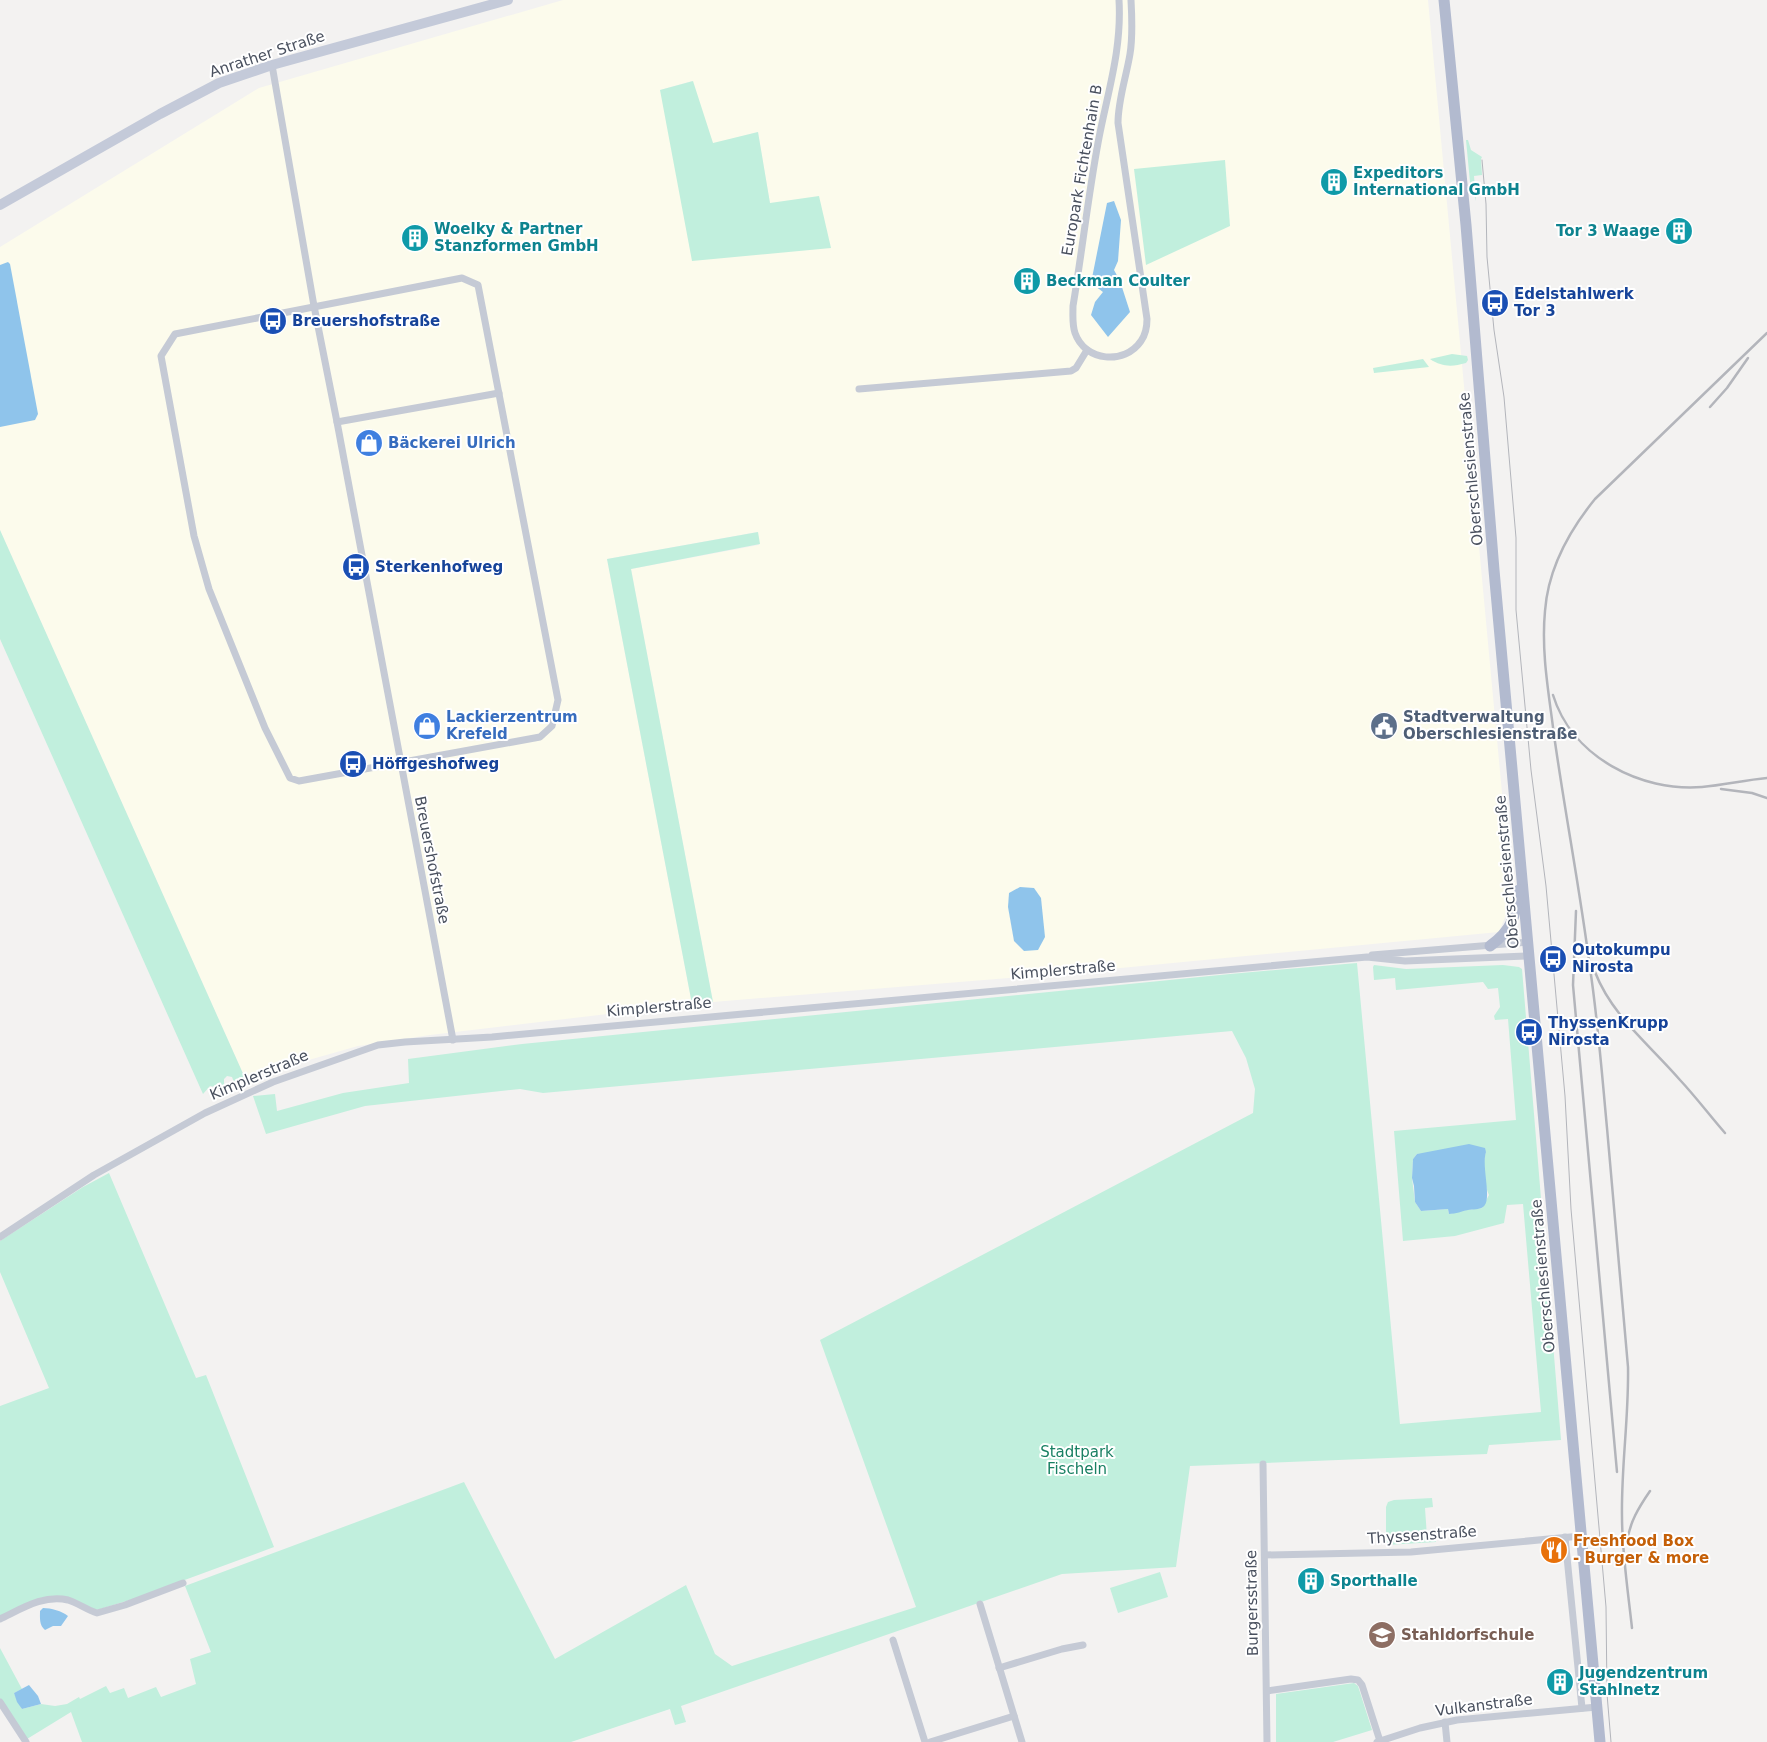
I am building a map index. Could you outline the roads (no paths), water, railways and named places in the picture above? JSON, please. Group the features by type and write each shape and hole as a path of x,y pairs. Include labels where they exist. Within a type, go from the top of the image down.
{"main road":[{"name":"Anrather Straße","path":"0,205 160,114 219,83 272,65 508,0"},
{"name":"Oberschlesienstraße","path":"1444,0 1466,225 1494,563 1600,1742"},
{"path":"1490,946 1504,934 1513,922 1522,874"}],"street":[{"name":"Europark Fichtenhain B","path":"1119,0 1118,52 1096,153 1073,323 1075,334 1080,343 1087,350 1099,356 1119,356 1135,348 1142,340 1148,318 1118,123 1120,98 1130,54 1131,0"},
{"path":"1120,20 1132,20"},
{"name":"Breuershofstraße","path":"272,65 314,306 453,1040"},
{"path":"462,278 478,285 499,393 558,700 552,726 540,737 299,781 290,778 265,728 209,589 194,536 161,356 175,334 462,278"},
{"path":"859,390 1071,371 1076,368 1087,350"},
{"path":"337,422 499,393"},
{"name":"Kimplerstraße","path":"1367,957 1376,954 1528,942"},
{"name":"Kimplerstraße","path":"0,1237 94,1175 205,1113 312,1066 378,1045 453,1040 1367,957 1405,961 1529,956"},
{"name":"Burgersstraße","path":"1264,1464 1267,1742"},
{"name":"Thyssenstraße","path":"1265,1555 1410,1552 1581,1536"},
{"path":"1565,1537 1582,1708"},
{"path":"0,1619 28,1605 59,1598 97,1613 125,1605 183,1583"},
{"path":"980,1604 1022,1742"},
{"path":"893,1640 925,1742"},
{"path":"999,1668 1062,1648 1083,1646"},
{"path":"1267,1691 1351,1679 1358,1680 1362,1685 1378,1742"},
{"path":"0,1702 26,1742"},
{"name":"Vulkanstraße","path":"1378,1742 1445,1722 1597,1707"},
{"path":"930,1742 1014,1716"},
{"path":"1445,1722 1448,1742"}],"water":[{"path":"1114,201 1121,220 1118,261 1114,270 1120,281 1130,312 1108,337 1091,315 1095,302 1103,292 1091,283 1107,203"},
{"path":"8,262 10,264 38,414 35,420 0,427 0,265"},
{"path":"1020,887 1034,888 1041,898 1045,937 1038,950 1024,951 1014,941 1008,907 1009,893"},
{"path":"1469,1144 1485,1148 1486,1203 1480,1209 1452,1214 1449,1214 1448,1209 1421,1211 1415,1202 1412,1178 1413,1159 1417,1154"},
{"path":"43,1608 56,1610 68,1616 61,1626 53,1626 45,1630 40,1619 40,1611"},
{"path":"29,1685 38,1696 41,1704 22,1709 14,1693"}],"tram line":[{"path":"1482,160 1486,204 1487,257 1494,330 1504,397 1516,538 1516,610 1531,770 1546,886 1565,1096 1571,1209 1606,1607 1607,1694 1611,1742"}],"railway":[{"path":"1632,1628 1622,1531 1628,1367 1598,1028 1548,689 1544,642 1545,611 1550,581 1561,552 1577,524 1595,499 1767,333"},
{"path":"1710,407 1727,388 1748,358"},
{"path":"1553,695 1562,717 1592,753 1612,766 1633,776 1679,787 1702,787 1767,778"},
{"path":"1721,789 1752,793 1767,798"},
{"path":"1576,911 1573,985 1617,1472"},
{"path":"1595,972 1602,988 1621,1016 1686,1086 1725,1133"},
{"path":"1627,1543 1632,1522 1650,1491"}],"place":[{"name":"Expeditors International GmbH","path":"1334,182"},
{"name":"Tor 3 Waage","path":"1679,231"},
{"name":"Woelky & Partner Stanzformen GmbH","path":"415,238"},
{"name":"Beckman Coulter","path":"1027,281"},
{"name":"Edelstahlwerk Tor 3","path":"1495,303"},
{"name":"Breuershofstraße","path":"273,321"},
{"name":"Bäckerei Ulrich","path":"369,443"},
{"name":"Sterkenhofweg","path":"356,567"},
{"name":"Lackierzentrum Krefeld","path":"427,726"},
{"name":"Stadtverwaltung Oberschlesienstraße","path":"1384,726"},
{"name":"Höffgeshofweg","path":"353,764"},
{"name":"Outokumpu Nirosta","path":"1553,959"},
{"name":"ThyssenKrupp Nirosta","path":"1529,1032"},
{"name":"Freshfood Box - Burger & more","path":"1554,1550"},
{"name":"Sporthalle","path":"1311,1581"},
{"name":"Stahldorfschule","path":"1382,1635"},
{"name":"Jugendzentrum Stahlnetz","path":"1560,1682"}],"park label":[{"name":"Stadtpark Fischeln","path":"1077,1460"}]}
